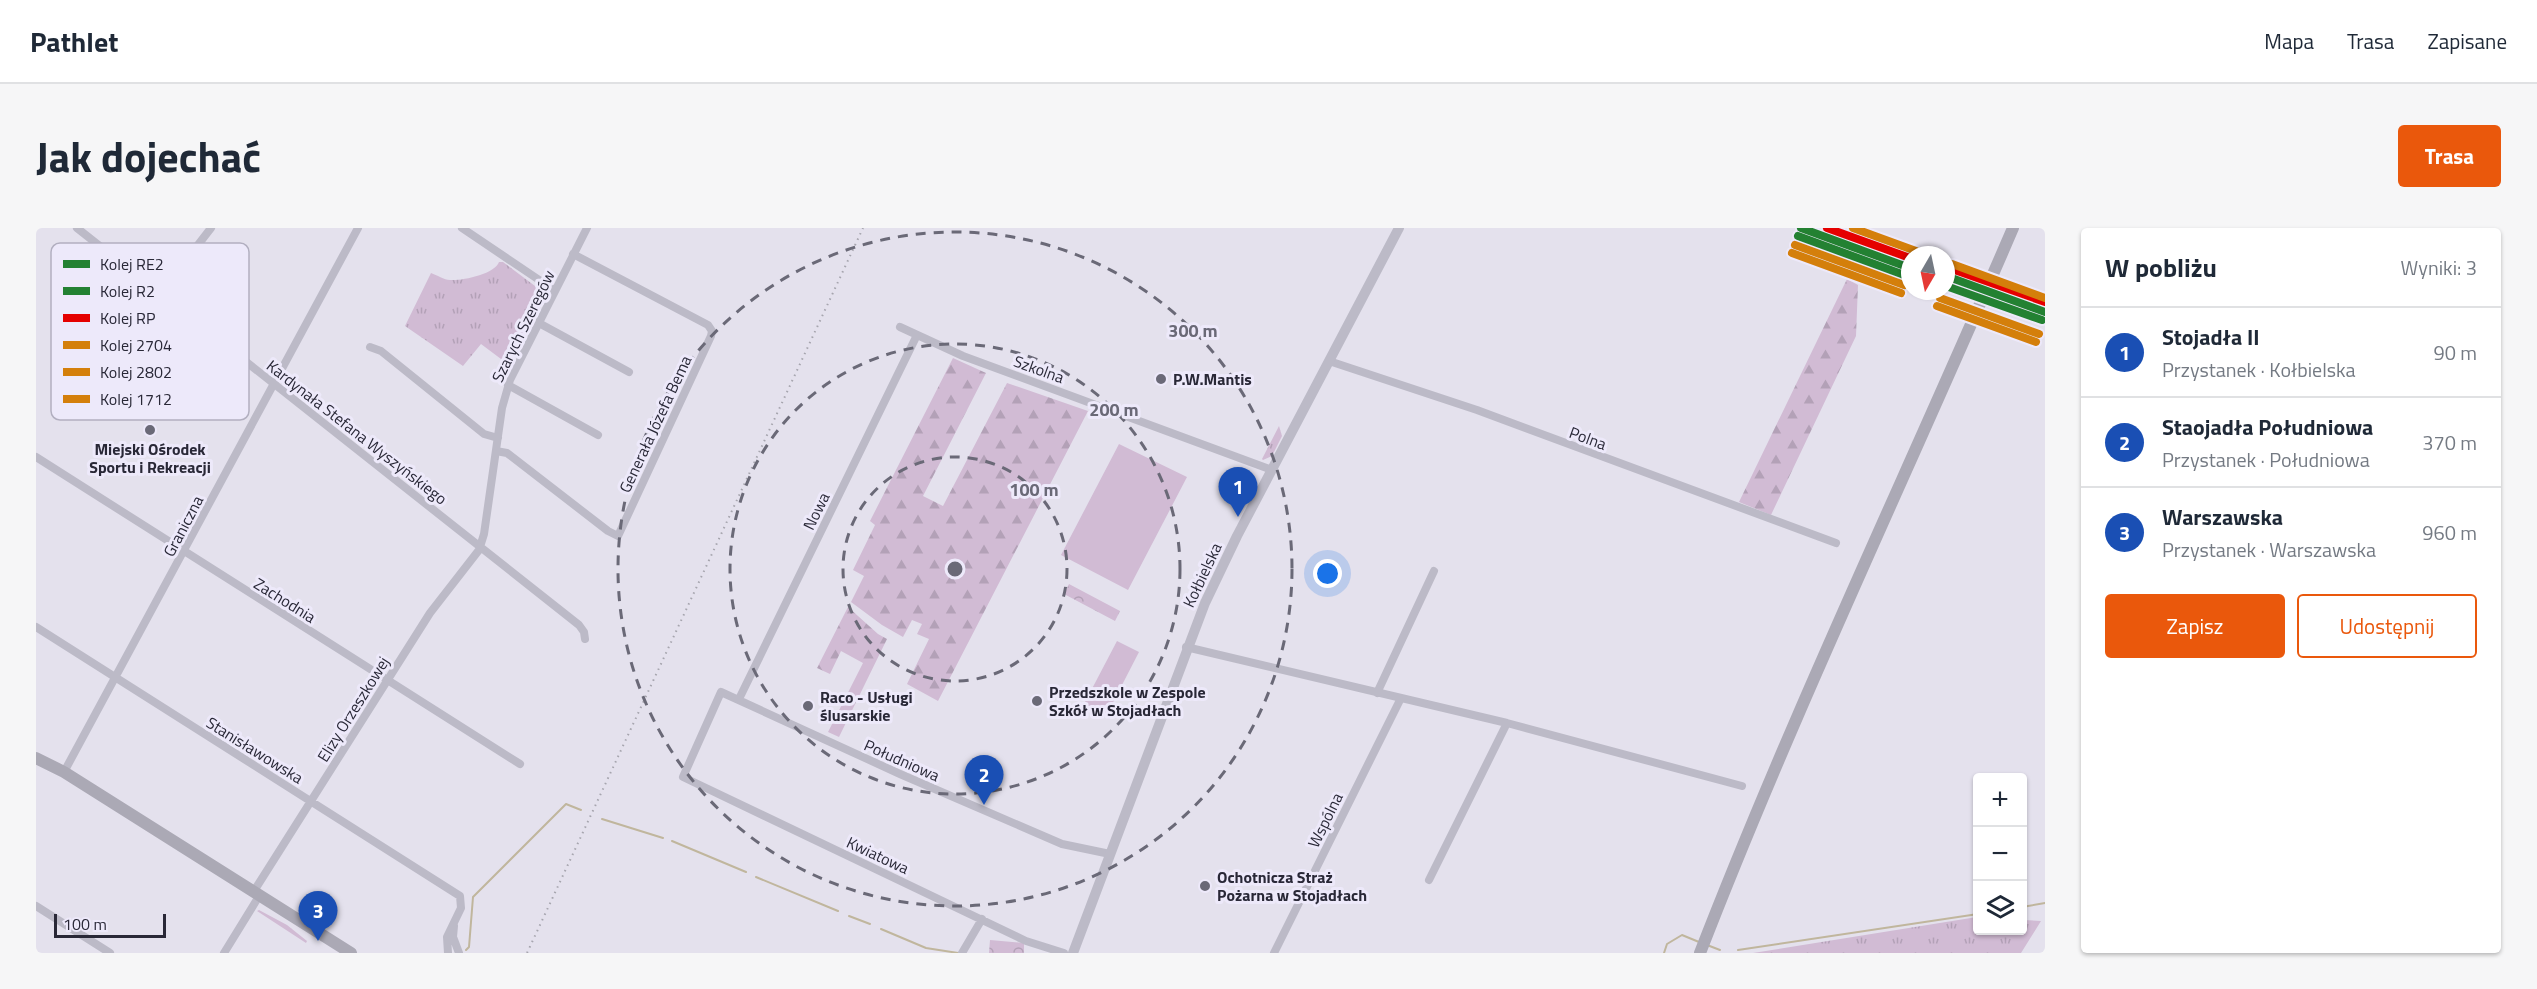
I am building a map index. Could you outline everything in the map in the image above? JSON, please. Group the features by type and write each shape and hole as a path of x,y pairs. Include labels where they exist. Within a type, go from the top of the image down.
{"main road":[{"path":"1700,953 1740,850 1794,723 2011,234"},
{"path":"37,758 64,772 338,953"},
{"path":"37,758 46,768 258,899 351,953"}],"street":[{"name":"Kardynała Stefana Wyszyńskiego","path":"77,228 96,243"},
{"path":"199,243 211,228"},
{"name":"Graniczna","path":"64,772 358,228"},
{"path":"462,228 554,290"},
{"name":"Kołbielska","path":"1073,953 1186,647 1224,560 1399,228"},
{"name":"Szarych Szeregów","path":"480,546 484,534 508,386 537,322 585,229"},
{"name":"Generała Józefa Bema","path":"496,451 507,453 608,531 618,536 711,336 712,332 708,325 573,254"},
{"path":"537,322 629,372"},
{"name":"Szkolna","path":"900,327 963,356 1272,470"},
{"name":"Nowa","path":"739,699 918,335"},
{"path":"370,346 381,351 484,434 498,438"},
{"name":"Polna","path":"1329,361 1477,410 1836,543"},
{"name":"Kardynała Stefana Wyszyńskiego","path":"249,364 579,625 584,632 585,639"},
{"path":"508,386 598,435"},
{"name":"Zachodnia","path":"36,457 520,765"},
{"name":"Elizy Orzeszkowej","path":"225,953 258,899 310,801 430,613 480,550 480,546"},
{"path":"1377,693 1434,571"},
{"name":"Stanisławowska","path":"36,627 460,896 462,903 454,923"},
{"path":"1186,647 1506,723 1742,786"},
{"name":"Południowa","path":"682,777 722,692 900,774 1062,844 1110,854"},
{"name":"Wspólna","path":"1274,953 1401,698"},
{"path":"1429,880 1506,723"},
{"name":"Kwiatowa","path":"682,777 1026,941 1064,953"},
{"path":"36,906 110,953"},
{"path":"963,952 982,919"},
{"path":"448,953 447,938 454,923"},
{"path":"454,923 453,938 459,953"}],"green space":[{"path":"499,262 503,262 537,289 531,300 538,304 509,365 481,344 463,366 405,326 431,273 448,280 462,279 485,273"},
{"path":"1847,279 1858,285 1856,336 1771,515 1739,502"},
{"path":"953,358 986,373 923,496 943,506 1007,383 1088,411 938,701 907,684 929,639 917,634 922,624 912,620 903,637 851,602 864,576 853,570 875,525 870,521"},
{"path":"1279,426 1282,436 1272,456 1263,460 1262,459"},
{"path":"1119,444 1187,477 1128,590 1061,555"},
{"path":"1069,584 1120,611 1115,621 1064,594"},
{"path":"848,607 878,634 887,639 839,737 828,732 863,663 841,651 830,674 817,668"},
{"path":"1117,641 1139,652 1106,716 1084,704"},
{"path":"257,911 287,925 307,941 306,943"},
{"path":"1973,918 1973,935 2027,935 2027,920 2041,921 2021,953 1753,953"},
{"path":"990,940 1024,943 1024,953 989,953"}],"waterway":[{"path":"466,950 469,947 473,897 566,804 581,810"},
{"path":"602,819 663,838"},
{"path":"672,841 746,872"},
{"path":"756,877 838,911"},
{"path":"2027,906 2045,903"},
{"path":"1738,950 1973,915"},
{"path":"849,916 870,924"},
{"path":"881,929 926,948 958,953"},
{"path":"1664,953 1667,944 1682,935 1699,942"},
{"path":"1707,945 1720,950"}],"railway":[{"path":"527,953 863,228"}],"rail line":[{"name":"RE2","path":"1801,228 1901,265"},
{"name":"RP","path":"1827,228 1901,255"},
{"name":"2802","path":"1853,228 1902,246"},
{"name":"R2","path":"1798,236 1901,274"},
{"name":"2704","path":"1795,245 1901,284"},
{"name":"1712","path":"1792,253 1901,293"},
{"name":"2802","path":"1955,265 2045,298"},
{"name":"RP","path":"1955,270 2045,302"},
{"name":"RE2","path":"1955,279 2045,312"},
{"name":"R2","path":"1955,289 2042,320"},
{"name":"2704","path":"1946,300 2039,334"},
{"name":"1712","path":"1937,306 2036,342"}],"place":[{"name":"P.W.Mantis","path":"1161,379"},
{"name":"Miejski Ośrodek Sportu i Rekreacji","path":"150,430"},
{"name":"Stojadła II","path":"1238,517"},
{"name":"Przedszkole w Zespole Szkół w Stojadłach","path":"1037,701"},
{"name":"Raco - Usługi ślusarskie","path":"808,706"},
{"name":"Staojadła Południowa","path":"984,805"},
{"name":"Ochotnicza Straż Pożarna w Stojadłach","path":"1205,886"},
{"name":"Warszawska","path":"318,941"}]}
